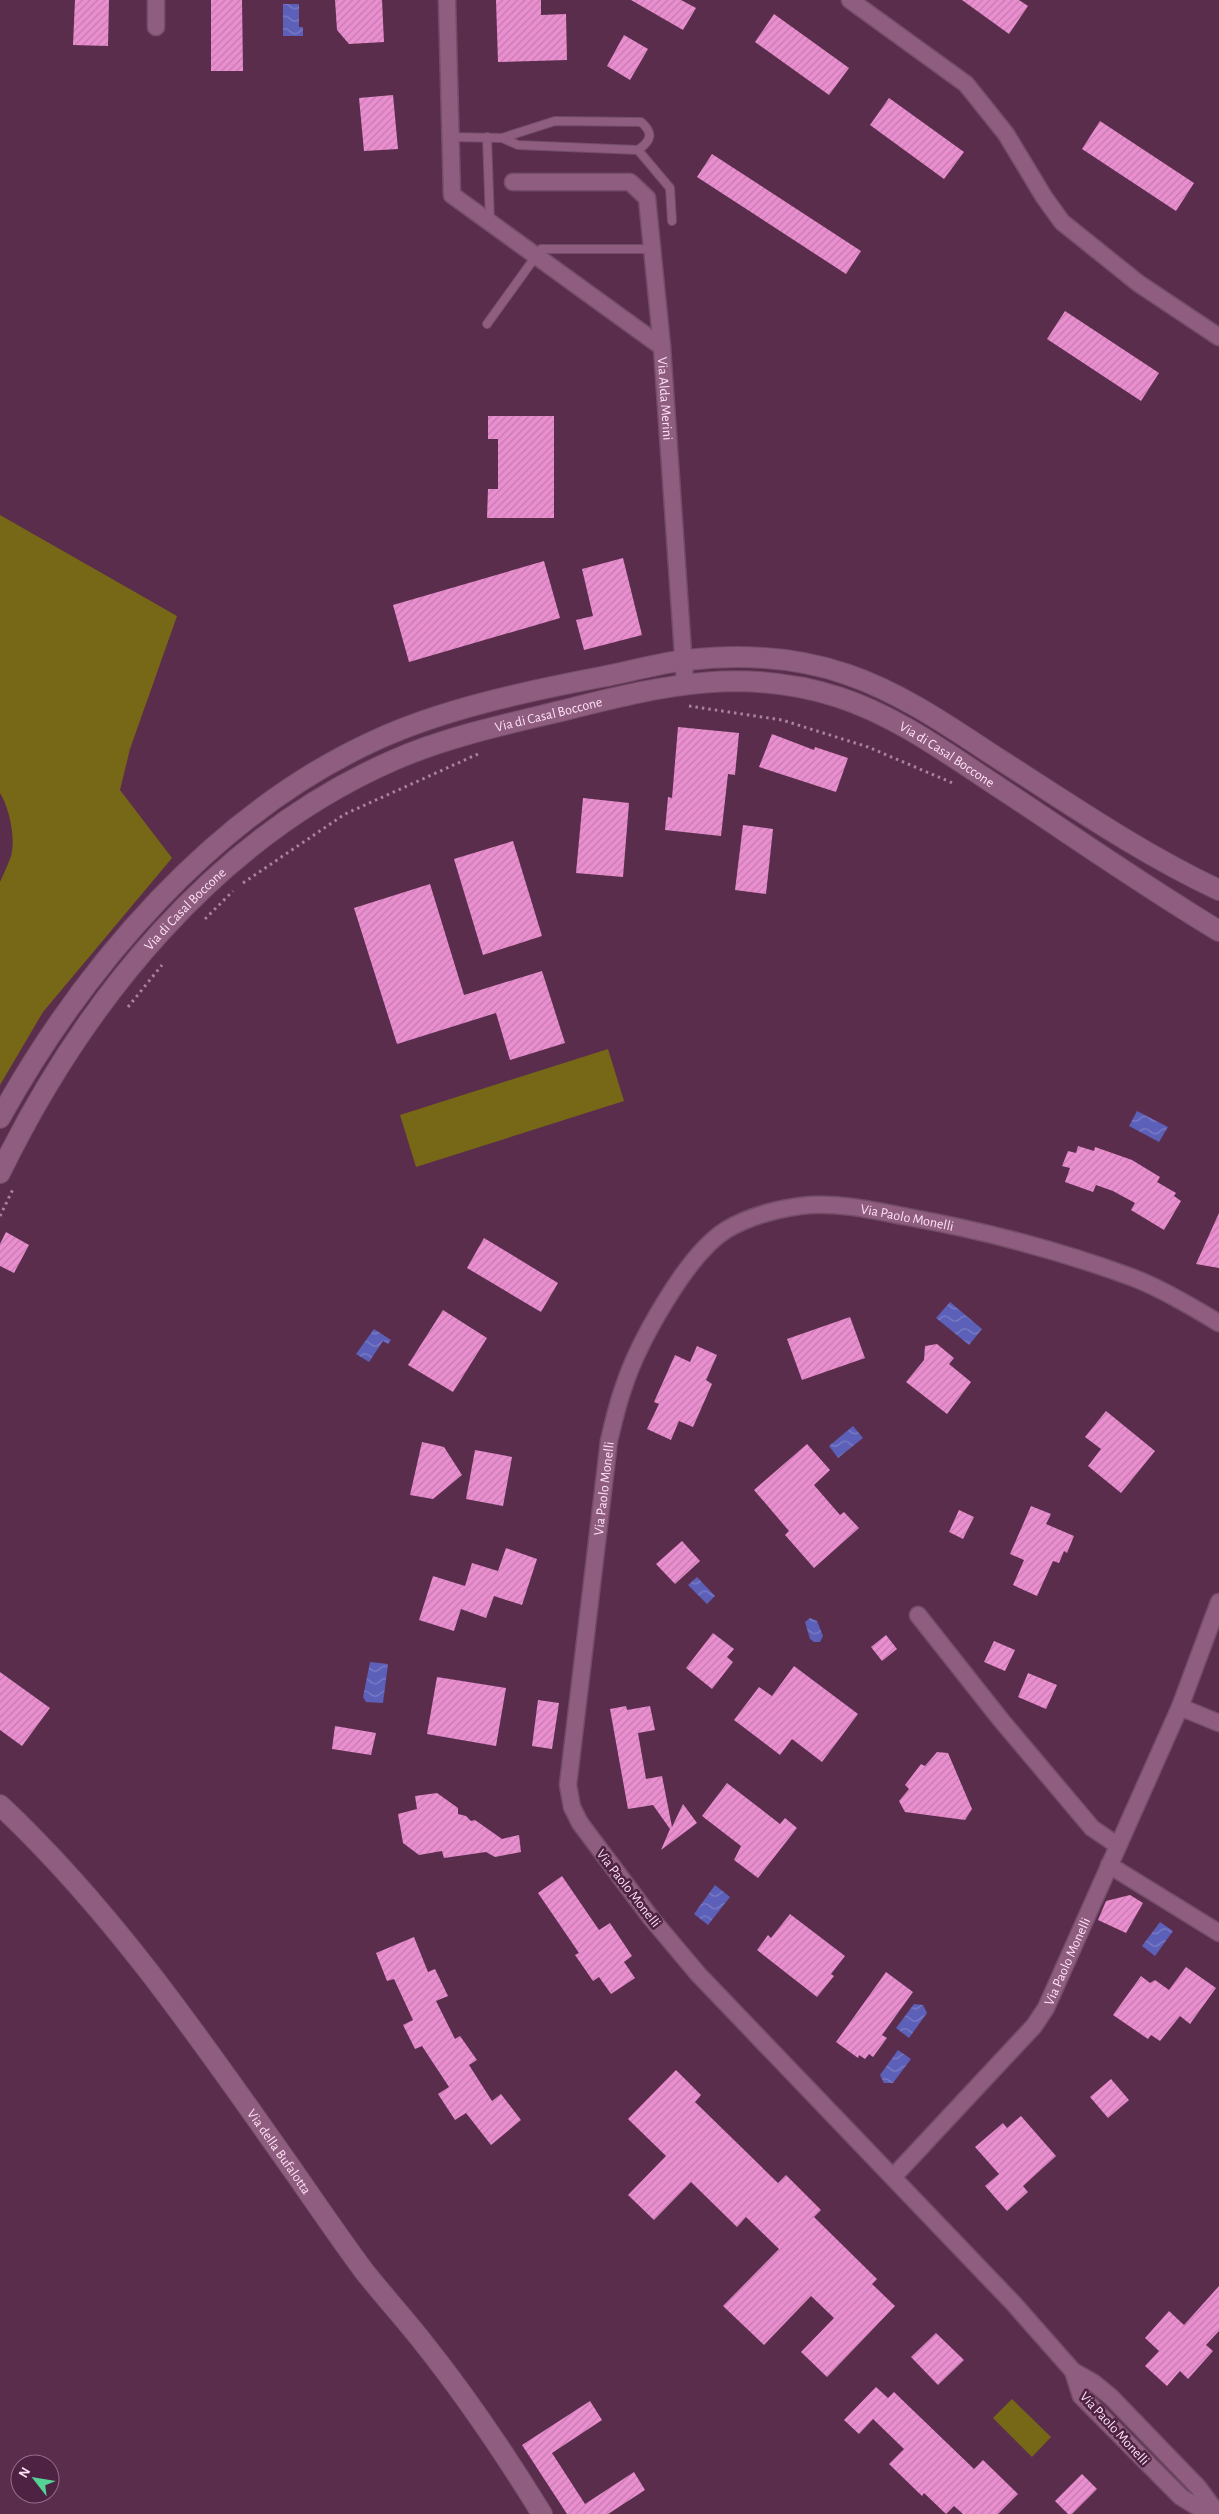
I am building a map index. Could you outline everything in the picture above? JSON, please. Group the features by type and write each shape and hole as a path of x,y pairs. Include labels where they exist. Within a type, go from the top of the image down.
{"street":[{"path":"156,0 156,27"},
{"path":"447,0 450,137"},
{"path":"850,0 966,84 1006,134 1044,197 1062,222 1138,283 1219,338"},
{"name":"Via Alda Merini","path":"450,137 452,195 535,257 662,347 685,683"},
{"path":"513,182 630,182 647,198 662,347"},
{"name":"Via di Casal Boccone","path":"0,1118 54,1030 128,935 196,864 278,796 358,749 433,718 581,681 683,660 732,657 778,660 828,669 879,687 925,710 1082,812 1194,878 1219,890"},
{"name":"Via di Casal Boccone","path":"8,1178 53,1074 76,1038 115,986 200,892 226,868 288,818 334,790 420,750 569,709 685,683 744,680 792,685 837,696 875,711 931,742 1158,895 1219,931"},
{"name":"Via Paolo Monelli","path":"1209,2514 1181,2497 1081,2396 1073,2371 988,2275 692,1968 580,1823 572,1807 568,1785 571,1740 609,1442 623,1389 632,1366 657,1318 701,1251 712,1240 738,1224 776,1212 809,1205 846,1206 988,1233 1134,1278 1219,1323"},
{"name":"Via Paolo Monelli","path":"894,2176 1034,2026 1046,2008 1117,1844 1180,1706 1219,1602"},
{"path":"918,1614 1001,1720 1092,1828 1117,1844"},
{"path":"1180,1706 1219,1723"},
{"name":"Via della Bufalotta","path":"0,1805 50,1853 80,1886 158,1984 364,2272 422,2340 477,2413 542,2514"},
{"path":"1109,1865 1219,1933"},
{"path":"1073,2371 1094,2383 1111,2397 1198,2487 1218,2514"}],"lane":[{"path":"450,137 502,138 518,145 638,150 648,143 651,136 649,129 641,122 555,121 502,138"},
{"path":"487,137 490,224"},
{"path":"638,150 670,188 672,221"},
{"path":"487,324 540,249 653,249"}],"path":[{"path":"687,706 782,720 868,747 962,787"},
{"path":"202,922 239,885 345,814 481,752"},
{"path":"122,1014 165,961"},
{"path":"0,1216 8,1178"}],"shaded area":[{"path":"0,515 177,616 130,749 120,790 172,858 43,1012 0,1085 0,882 11,856 13,841 9,814 0,793"},
{"path":"608,1049 624,1101 416,1167 400,1115"},
{"path":"1012,2399 1051,2437 1032,2457 993,2418"}],"water":[{"path":"283,4 299,4 299,27 303,27 303,36 283,36"},
{"path":"1137,1111 1168,1127 1159,1142 1129,1126"},
{"path":"950,1302 982,1329 969,1345 936,1318"},
{"path":"374,1329 391,1340 388,1344 383,1341 369,1362 356,1354"},
{"path":"853,1426 863,1438 838,1458 829,1446"},
{"path":"697,1577 715,1596 707,1604 688,1585"},
{"path":"810,1618 817,1621 823,1636 820,1642 814,1642 810,1639 805,1622"},
{"path":"370,1662 388,1664 383,1703 366,1702 363,1697"},
{"path":"715,1885 730,1897 708,1925 694,1914"},
{"path":"1160,1922 1173,1931 1155,1956 1142,1946"},
{"path":"914,2004 923,2005 927,2013 909,2038 896,2028"},
{"path":"898,2050 911,2059 893,2083 884,2083 880,2075"}],"building":[{"path":"75,0 109,0 108,46 73,45"},
{"path":"211,0 242,0 243,71 211,71"},
{"path":"335,0 382,0 384,42 349,44 337,30"},
{"path":"496,0 541,0 541,15 566,14 567,60 498,62"},
{"path":"631,0 681,0 696,8 683,30"},
{"path":"962,0 1019,0 1028,6 1009,34"},
{"path":"774,14 849,68 829,95 755,42"},
{"path":"624,35 648,49 630,80 607,66"},
{"path":"393,95 398,149 364,151 359,98"},
{"path":"889,98 964,152 944,179 870,125"},
{"path":"1100,121 1194,183 1176,211 1082,149"},
{"path":"712,154 861,251 846,274 697,177"},
{"path":"1065,311 1159,373 1141,401 1047,339"},
{"path":"488,416 554,416 554,518 487,518 488,489 498,489 498,439 488,439"},
{"path":"623,558 642,635 584,650 576,620 593,616 582,569"},
{"path":"544,561 560,618 409,662 393,605"},
{"path":"678,727 739,733 735,775 728,774 721,836 665,830 668,797 672,798"},
{"path":"772,734 814,750 815,747 848,758 836,792 759,767"},
{"path":"583,798 629,803 623,877 576,873"},
{"path":"743,825 773,829 766,894 735,890"},
{"path":"513,841 542,936 483,955 454,859"},
{"path":"430,884 464,995 542,971 565,1043 510,1060 496,1013 397,1044 354,908"},
{"path":"1078,1146 1094,1151 1095,1147 1132,1160 1160,1177 1157,1182 1176,1193 1174,1196 1181,1201 1164,1230 1131,1210 1135,1203 1113,1191 1096,1185 1093,1192 1065,1182 1070,1168 1062,1166 1068,1151 1076,1153"},
{"path":"1219,1213 1219,1268 1196,1264"},
{"path":"6,1232 29,1245 14,1273 0,1266 0,1244"},
{"path":"484,1238 558,1283 541,1312 467,1268"},
{"path":"443,1310 487,1338 453,1392 408,1365"},
{"path":"850,1317 865,1358 802,1380 787,1339"},
{"path":"937,1344 954,1358 949,1364 971,1382 947,1414 906,1382 924,1360 925,1346"},
{"path":"697,1346 717,1355 706,1380 712,1384 693,1427 679,1421 671,1440 647,1429 659,1404 654,1402 675,1355 690,1362"},
{"path":"1106,1411 1155,1451 1121,1493 1088,1466 1101,1449 1085,1437"},
{"path":"422,1442 444,1447 462,1475 433,1499 410,1495"},
{"path":"807,1444 830,1470 814,1485 840,1515 844,1512 859,1528 814,1568 785,1535 789,1531 754,1490"},
{"path":"475,1450 512,1457 503,1506 466,1499"},
{"path":"1031,1506 1051,1514 1046,1524 1074,1536 1067,1553 1064,1551 1059,1563 1053,1561 1037,1596 1013,1585 1024,1560 1010,1554"},
{"path":"959,1510 974,1517 963,1539 949,1532"},
{"path":"682,1541 700,1561 675,1584 656,1564"},
{"path":"506,1548 537,1559 522,1605 494,1596 486,1618 461,1609 454,1631 419,1620 433,1576 465,1586 472,1563 498,1571"},
{"path":"713,1633 734,1649 727,1657 733,1662 712,1689 686,1668"},
{"path":"886,1635 897,1649 882,1661 871,1647"},
{"path":"994,1641 1015,1650 1005,1671 984,1662"},
{"path":"794,1666 858,1714 822,1762 792,1739 780,1755 734,1720 759,1687 772,1696"},
{"path":"0,1672 50,1708 22,1746 0,1730"},
{"path":"1028,1673 1057,1685 1046,1709 1018,1697"},
{"path":"437,1677 506,1688 496,1746 427,1734"},
{"path":"538,1700 559,1703 552,1749 532,1746"},
{"path":"626,1706 627,1710 650,1706 655,1730 638,1733 646,1779 662,1776 672,1827 683,1804 697,1823 661,1850 670,1829 653,1805 628,1809 610,1709"},
{"path":"335,1726 376,1733 371,1755 332,1749"},
{"path":"937,1752 948,1753 972,1809 965,1820 905,1812 899,1801 909,1789 905,1785 921,1764 925,1766"},
{"path":"727,1783 780,1824 785,1818 797,1828 758,1878 734,1860 741,1846 702,1816"},
{"path":"437,1793 458,1808 458,1814 466,1816 471,1821 475,1820 502,1839 519,1835 521,1852 495,1857 486,1852 444,1858 442,1851 419,1855 403,1843 398,1814 417,1809 415,1796"},
{"path":"562,1876 599,1930 610,1923 632,1956 624,1962 635,1978 611,1994 599,1977 593,1981 575,1955 579,1953 538,1893"},
{"path":"1130,1895 1143,1903 1126,1933 1098,1920 1106,1901"},
{"path":"790,1914 845,1956 831,1974 834,1976 817,1997 757,1950 768,1935 771,1938"},
{"path":"414,1937 428,1972 435,1969 448,1996 436,2001 455,2039 460,2036 477,2060 469,2065 492,2101 501,2094 521,2120 491,2145 466,2113 455,2120 438,2094 449,2087 422,2046 415,2049 403,2025 413,2020 394,1979 387,1981 376,1953"},
{"path":"1186,1967 1216,1988 1190,2024 1180,2016 1160,2041 1151,2035 1148,2039 1113,2015 1141,1976 1150,1983 1155,1980 1169,1990"},
{"path":"886,1972 913,1992 882,2035 887,2038 873,2057 869,2054 865,2059 859,2055 858,2058 836,2042"},
{"path":"676,2070 701,2095 695,2102 778,2183 786,2175 821,2210 814,2217 877,2279 872,2284 895,2306 827,2377 801,2352 834,2318 811,2296 764,2345 723,2306 779,2249 746,2217 737,2227 691,2182 654,2220 628,2195 666,2156 628,2119"},
{"path":"1111,2079 1129,2100 1108,2118 1090,2097"},
{"path":"1021,2116 1056,2156 1023,2186 1028,2192 1007,2211 985,2186 999,2174 975,2147 1003,2123 1007,2128"},
{"path":"1219,2286 1219,2331 1206,2345 1213,2351 1188,2379 1180,2371 1167,2386 1145,2366 1159,2351 1145,2338 1169,2311 1184,2325"},
{"path":"936,2333 964,2360 938,2385 911,2357"},
{"path":"876,2387 888,2398 894,2392 974,2469 983,2460 1018,2494 998,2514 963,2514 954,2506 946,2514 924,2493 922,2496 889,2464 904,2449 873,2419 859,2434 844,2420"},
{"path":"590,2401 602,2420 552,2453 585,2504 634,2472 645,2490 608,2514 567,2514 522,2445"},
{"path":"1082,2474 1097,2489 1072,2514 1068,2514 1055,2501"}]}
